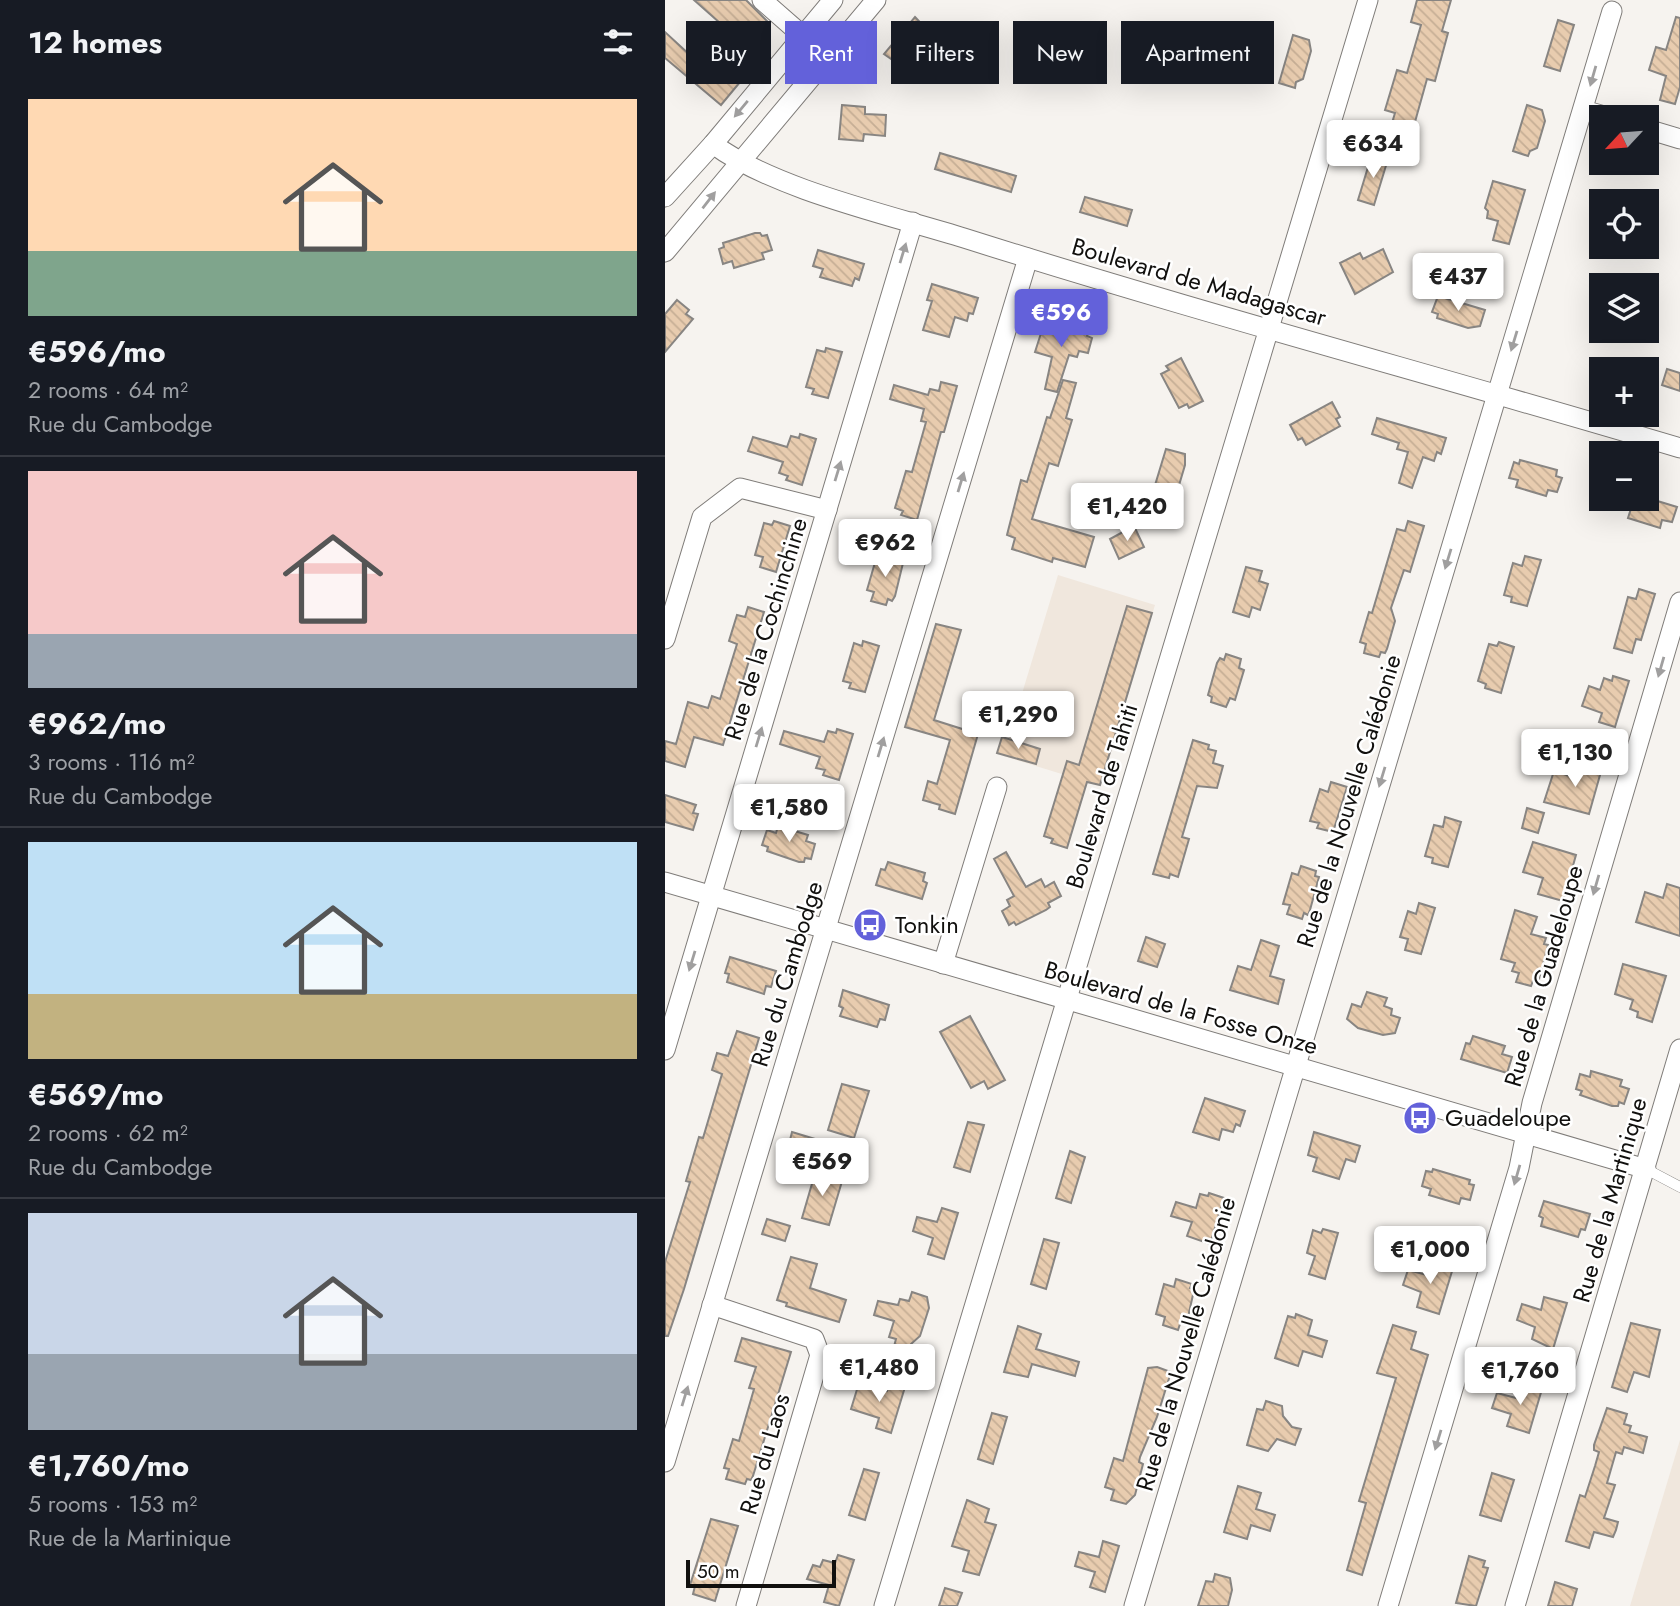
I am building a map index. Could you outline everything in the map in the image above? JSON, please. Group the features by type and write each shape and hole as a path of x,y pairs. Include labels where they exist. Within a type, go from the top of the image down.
{"street":[{"path":"762,0 786,21"},
{"path":"816,21 833,0"},
{"path":"669,240 876,0"},
{"name":"Boulevard de Tahiti","path":"884,1606 1368,0"},
{"name":"Rue de la Nouvelle Calédonie","path":"1134,1606 1612,11"},
{"path":"665,197 785,58"},
{"path":"1583,110 1589,112"},
{"path":"1659,133 1680,139"},
{"name":"Boulevard de Madagascar","path":"713,144 737,163 785,182 912,222 1680,448"},
{"name":"Rue de la Cochinchine","path":"665,1050 912,222"},
{"name":"Rue du Cambodge","path":"665,1462 1028,258"},
{"path":"665,639 702,517 740,488 827,510"},
{"name":"Rue de la Guadeloupe","path":"1388,1606 1527,1136 1532,1103 1680,602"},
{"path":"943,964 997,787"},
{"name":"Boulevard de la Fosse Onze","path":"665,882 1294,1065 1527,1136 1646,1168"},
{"name":"Rue de la Martinique","path":"1515,1606 1680,1049"},
{"name":"Rue du Laos","path":"712,1305 814,1339 820,1355 746,1606"}],"lane":[{"name":"Boulevard de la Fosse Onze","path":"1646,1168 1680,1188"}],"shaded area":[{"path":"1058,575 1155,605 1101,786 1003,756"},
{"path":"1680,1440 1680,1606 1630,1606"}],"building":[{"path":"694,0 746,0 767,21 718,21"},
{"path":"1417,0 1451,0 1442,31 1448,33 1435,81 1427,79 1413,129 1392,123 1395,113 1385,110 1397,70 1407,73 1421,25 1411,22"},
{"path":"1676,17 1680,18 1680,87 1675,104 1660,100 1666,76 1649,70 1656,47 1666,50"},
{"path":"1558,20 1574,25 1560,71 1544,66"},
{"path":"665,32 686,51 686,76 665,58"},
{"path":"1293,35 1309,40 1311,51 1303,79 1296,82 1295,88 1279,83"},
{"path":"891,46 891,59 884,54"},
{"path":"696,84 738,84 721,105"},
{"path":"842,105 865,107 865,114 886,115 885,136 864,134 863,141 839,139"},
{"path":"1527,105 1542,110 1545,121 1537,148 1530,151 1528,156 1513,151"},
{"path":"940,153 1016,176 1011,192 935,169"},
{"path":"1372,154 1388,159 1374,205 1358,200"},
{"path":"1493,181 1525,190 1509,244 1493,240 1498,221 1487,218 1488,211 1485,208"},
{"path":"1085,197 1132,210 1127,226 1080,212"},
{"path":"755,233 767,235 772,250 762,253 764,259 734,268 732,261 723,264 719,249 724,247 723,243"},
{"path":"1383,249 1393,272 1355,294 1340,263 1360,253 1363,259"},
{"path":"818,250 864,264 859,280 855,278 852,286 820,277 823,269 813,266"},
{"path":"932,284 978,298 973,314 969,313 967,321 955,317 949,337 923,330 932,301 927,300"},
{"path":"1438,296 1485,310 1480,326 1468,328 1437,318 1438,314 1432,312"},
{"path":"677,300 689,310 686,314 693,319 665,352 665,314"},
{"path":"1051,321 1088,332 1087,336 1092,338 1088,353 1079,351 1077,357 1069,355 1057,392 1045,389 1052,357 1035,352 1044,324 1049,325"},
{"path":"826,348 842,352 828,398 812,394 814,389 806,387 817,350 825,352"},
{"path":"1181,358 1203,401 1189,408 1187,404 1179,408 1161,374 1169,370 1166,366"},
{"path":"1667,369 1680,373 1680,391 1662,385"},
{"path":"1063,380 1076,383 1066,418 1072,420 1058,466 1049,463 1032,519 1094,537 1085,567 1053,558 1052,562 1012,549 1015,538 1007,535 1021,480 1027,482 1047,417 1050,418"},
{"path":"941,382 957,386 944,432 941,432 917,520 901,515 903,511 895,508 906,471 912,472 926,422 921,421 924,409 890,399 894,385 928,395 930,389 939,391"},
{"path":"1332,402 1340,417 1336,419 1340,426 1306,445 1302,438 1298,440 1290,425"},
{"path":"1377,418 1446,438 1441,454 1437,452 1434,461 1423,457 1412,488 1399,483 1408,452 1397,449 1399,443 1372,434"},
{"path":"800,434 816,439 802,485 786,480 788,476 779,473 783,462 748,451 753,437 787,447 791,436 799,438"},
{"path":"1166,449 1185,454 1185,465 1177,492 1169,498 1162,498 1152,495"},
{"path":"1520,460 1557,470 1556,476 1562,478 1557,492 1548,490 1546,496 1516,487 1518,480 1509,478 1514,462 1519,464"},
{"path":"1659,501 1677,507 1672,522 1662,520 1660,528 1628,518 1630,511 1659,511"},
{"path":"774,521 790,526 776,572 760,567 763,557 755,555 764,523 772,525"},
{"path":"1408,521 1424,526 1410,572 1404,570 1391,608 1395,621 1387,649 1385,653 1381,652 1379,657 1364,653 1366,644 1360,642 1369,612 1372,613 1397,529 1405,531"},
{"path":"1134,526 1144,547 1119,559 1110,539"},
{"path":"885,552 900,557 899,562 903,563 895,596 892,601 888,599 886,605 871,601 874,592 867,590 876,559 882,561"},
{"path":"1525,556 1541,560 1527,606 1511,602 1512,597 1504,595 1513,563 1522,566"},
{"path":"1246,567 1262,571 1259,581 1268,584 1260,610 1252,607 1249,617 1233,612"},
{"path":"1639,589 1655,594 1641,640 1636,639 1632,653 1614,648 1628,597 1636,599"},
{"path":"1127,606 1152,613 1100,785 1087,782 1067,848 1051,843 1053,839 1044,836 1067,761 1079,765"},
{"path":"748,607 764,612 723,745 694,737 685,767 665,761 665,741 676,744 688,702 708,708 712,696 720,699 737,644 729,641 737,615 745,617"},
{"path":"936,624 961,630 934,720 978,734 955,814 939,809 940,805 923,800 928,781 937,784 950,740 905,727"},
{"path":"863,641 879,646 865,692 849,688 851,683 843,681 854,643 862,646"},
{"path":"1499,642 1514,647 1501,693 1485,688 1486,684 1478,681 1489,644 1497,646"},
{"path":"1226,654 1241,659 1239,668 1244,670 1235,700 1230,698 1226,707 1211,702 1212,697 1208,695 1217,663 1220,658 1224,660"},
{"path":"1613,676 1629,681 1615,727 1599,722 1602,713 1582,706 1589,686 1600,690 1604,678 1612,681"},
{"path":"837,729 853,734 839,780 823,775 825,770 816,768 820,757 780,744 784,731 824,742 828,731 836,733"},
{"path":"1002,737 1040,749 1036,764 997,753"},
{"path":"1193,740 1209,745 1208,749 1216,751 1213,763 1223,766 1217,788 1197,786 1182,837 1189,839 1178,877 1170,874 1169,878 1153,874"},
{"path":"1586,763 1602,768 1589,814 1544,802 1554,771 1573,777 1577,765 1585,768"},
{"path":"1331,782 1347,787 1333,832 1317,828 1319,823 1310,821 1320,789 1328,792"},
{"path":"665,795 696,805 693,813 698,814 693,830 665,822"},
{"path":"1527,808 1544,813 1538,833 1522,828"},
{"path":"1445,817 1461,822 1448,867 1432,863 1433,858 1425,856 1434,825 1443,827"},
{"path":"778,826 808,835 806,841 815,844 811,859 805,858 804,862 799,862 767,851 768,847 762,845 767,830 776,833"},
{"path":"1533,842 1576,855 1563,901 1538,894 1543,878 1523,872"},
{"path":"1006,852 1026,887 1041,879 1045,887 1054,882 1061,896 1048,903 1050,907 1046,910 1016,925 1014,922 1009,925 1002,911 1010,906 1007,900 1014,896 994,859"},
{"path":"888,862 925,873 923,881 927,883 922,899 876,885 881,869 885,870"},
{"path":"1301,866 1316,871 1315,876 1319,877 1308,915 1304,913 1302,919 1287,914 1290,905 1283,904 1292,873 1298,875"},
{"path":"1667,884 1680,888 1680,936 1636,922 1645,892 1663,898"},
{"path":"1419,903 1435,908 1421,954 1405,950 1408,939 1400,937 1408,911 1416,914"},
{"path":"1515,910 1537,917 1531,934 1546,938 1544,944 1548,945 1540,977 1537,982 1533,981 1531,986 1516,982 1519,973 1512,971 1515,963 1501,959"},
{"path":"1146,937 1165,944 1157,967 1138,961"},
{"path":"1261,940 1279,946 1270,976 1284,980 1278,1004 1230,990 1238,966 1251,970"},
{"path":"730,957 776,971 771,987 766,986 764,994 727,982 729,974 725,973"},
{"path":"1623,964 1666,976 1652,1022 1637,1017 1638,1012 1630,1009 1633,1000 1615,994"},
{"path":"843,990 889,1005 885,1020 880,1019 877,1027 840,1016 843,1008 839,1006"},
{"path":"1367,992 1387,998 1384,1006 1392,1009 1391,1015 1400,1018 1395,1033 1383,1035 1358,1028 1347,1019 1352,1004 1361,1007"},
{"path":"970,1016 1005,1080 988,1089 984,1081 971,1088 940,1032"},
{"path":"737,1031 759,1038 684,1289 668,1336 665,1336 665,1262 690,1182 686,1181 699,1137 703,1138 722,1074 712,1070 717,1053 728,1056"},
{"path":"1473,1036 1505,1046 1502,1054 1512,1057 1507,1073 1461,1059 1466,1043 1470,1044"},
{"path":"1591,1071 1622,1080 1620,1086 1629,1089 1624,1104 1619,1102 1618,1106 1612,1106 1580,1095 1582,1091 1576,1089 1580,1074 1590,1077"},
{"path":"842,1084 869,1091 854,1138 828,1130"},
{"path":"1205,1098 1245,1111 1240,1126 1236,1124 1233,1132 1222,1129 1219,1140 1193,1132"},
{"path":"968,1122 984,1125 970,1172 954,1167"},
{"path":"792,1132 815,1139 811,1155 788,1148"},
{"path":"1314,1132 1360,1146 1355,1162 1346,1159 1339,1179 1313,1171 1317,1158 1308,1155"},
{"path":"1070,1151 1085,1157 1071,1203 1056,1198"},
{"path":"1433,1169 1470,1180 1469,1184 1474,1185 1470,1200 1461,1198 1459,1204 1429,1195 1431,1189 1422,1186 1426,1171 1432,1172"},
{"path":"816,1170 843,1178 829,1225 802,1218"},
{"path":"1209,1193 1224,1198 1210,1244 1187,1236 1192,1222 1171,1216 1176,1202 1196,1208 1200,1194 1208,1196"},
{"path":"1544,1201 1590,1214 1585,1230 1581,1229 1578,1237 1541,1226 1543,1218 1539,1216"},
{"path":"942,1208 958,1213 944,1259 928,1254 933,1238 913,1231 917,1217 937,1222"},
{"path":"767,1219 790,1226 785,1241 762,1234"},
{"path":"1323,1229 1338,1233 1325,1279 1309,1274 1315,1256 1307,1253 1313,1230 1321,1233"},
{"path":"1044,1239 1059,1243 1046,1289 1031,1284"},
{"path":"791,1257 817,1264 810,1288 846,1300 839,1322 786,1306 787,1303 777,1300"},
{"path":"1430,1263 1453,1268 1439,1314 1417,1307 1421,1292 1403,1285 1408,1270 1427,1275"},
{"path":"1176,1279 1192,1284 1190,1288 1194,1290 1187,1322 1180,1324 1178,1330 1163,1325 1165,1317 1156,1314 1164,1284 1174,1287"},
{"path":"912,1292 927,1297 929,1308 920,1336 911,1344 907,1359 892,1354 896,1339 889,1337 894,1321 874,1315 878,1301 898,1305 900,1299 909,1301"},
{"path":"1544,1297 1567,1303 1553,1349 1532,1339 1535,1327 1517,1320 1522,1304 1541,1310"},
{"path":"1296,1314 1312,1320 1308,1335 1327,1341 1322,1357 1303,1351 1298,1366 1275,1358 1288,1316 1295,1318"},
{"path":"1631,1323 1660,1330 1649,1377 1634,1372 1627,1392 1612,1387"},
{"path":"1393,1325 1416,1332 1411,1349 1428,1355 1362,1575 1347,1570 1366,1503 1359,1501 1396,1378 1377,1373"},
{"path":"1018,1326 1041,1334 1036,1349 1079,1362 1075,1376 1032,1364 1028,1377 1004,1372"},
{"path":"742,1338 791,1352 753,1476 751,1480 747,1479 745,1484 726,1479 729,1469 724,1468 733,1439 739,1441 754,1389 749,1388 756,1367 735,1361"},
{"path":"1157,1367 1171,1372 1157,1417 1140,1457 1139,1462 1143,1464 1135,1495 1126,1504 1111,1500 1114,1490 1105,1487 1114,1458 1123,1461 1148,1368"},
{"path":"890,1382 905,1387 891,1433 876,1428 879,1418 851,1409 859,1383 887,1391"},
{"path":"1520,1385 1542,1389 1529,1433 1507,1426 1511,1414 1492,1408 1497,1393 1516,1398"},
{"path":"1266,1401 1282,1406 1283,1416 1292,1427 1301,1429 1295,1445 1277,1439 1268,1451 1247,1445 1257,1409 1263,1410"},
{"path":"1607,1408 1627,1414 1624,1424 1631,1426 1629,1432 1647,1437 1643,1453 1624,1447 1622,1454 1616,1452 1607,1483 1615,1485 1604,1518 1618,1522 1616,1530 1613,1537 1594,1532 1589,1548 1566,1541 1580,1495 1585,1497 1595,1466 1599,1452 1594,1450 1594,1445"},
{"path":"992,1413 1007,1417 993,1464 978,1459"},
{"path":"864,1469 879,1473 865,1520 849,1515"},
{"path":"1492,1473 1514,1480 1501,1521 1480,1515"},
{"path":"1238,1486 1261,1493 1256,1509 1275,1515 1270,1531 1251,1525 1247,1539 1224,1532"},
{"path":"967,1500 989,1509 985,1522 996,1525 979,1575 963,1571 969,1551 952,1546"},
{"path":"711,1519 738,1526 715,1601 693,1594 695,1586 690,1585"},
{"path":"1103,1541 1119,1546 1105,1592 1090,1587 1095,1572 1075,1566 1079,1552 1099,1557"},
{"path":"838,1555 854,1560 839,1606 824,1602 829,1585 807,1579 813,1565 820,1567 823,1560 835,1563"},
{"path":"1469,1556 1485,1561 1483,1567 1488,1568 1476,1606 1456,1603"},
{"path":"1215,1574 1230,1578 1232,1590 1228,1606 1198,1606 1206,1581 1213,1582"},
{"path":"1555,1582 1577,1589 1572,1606 1548,1606"},
{"path":"945,1588 962,1593 957,1606 939,1606"}],"place":[{"name":"Tonkin","path":"870,925"},
{"name":"Guadeloupe","path":"1420,1118"}]}
